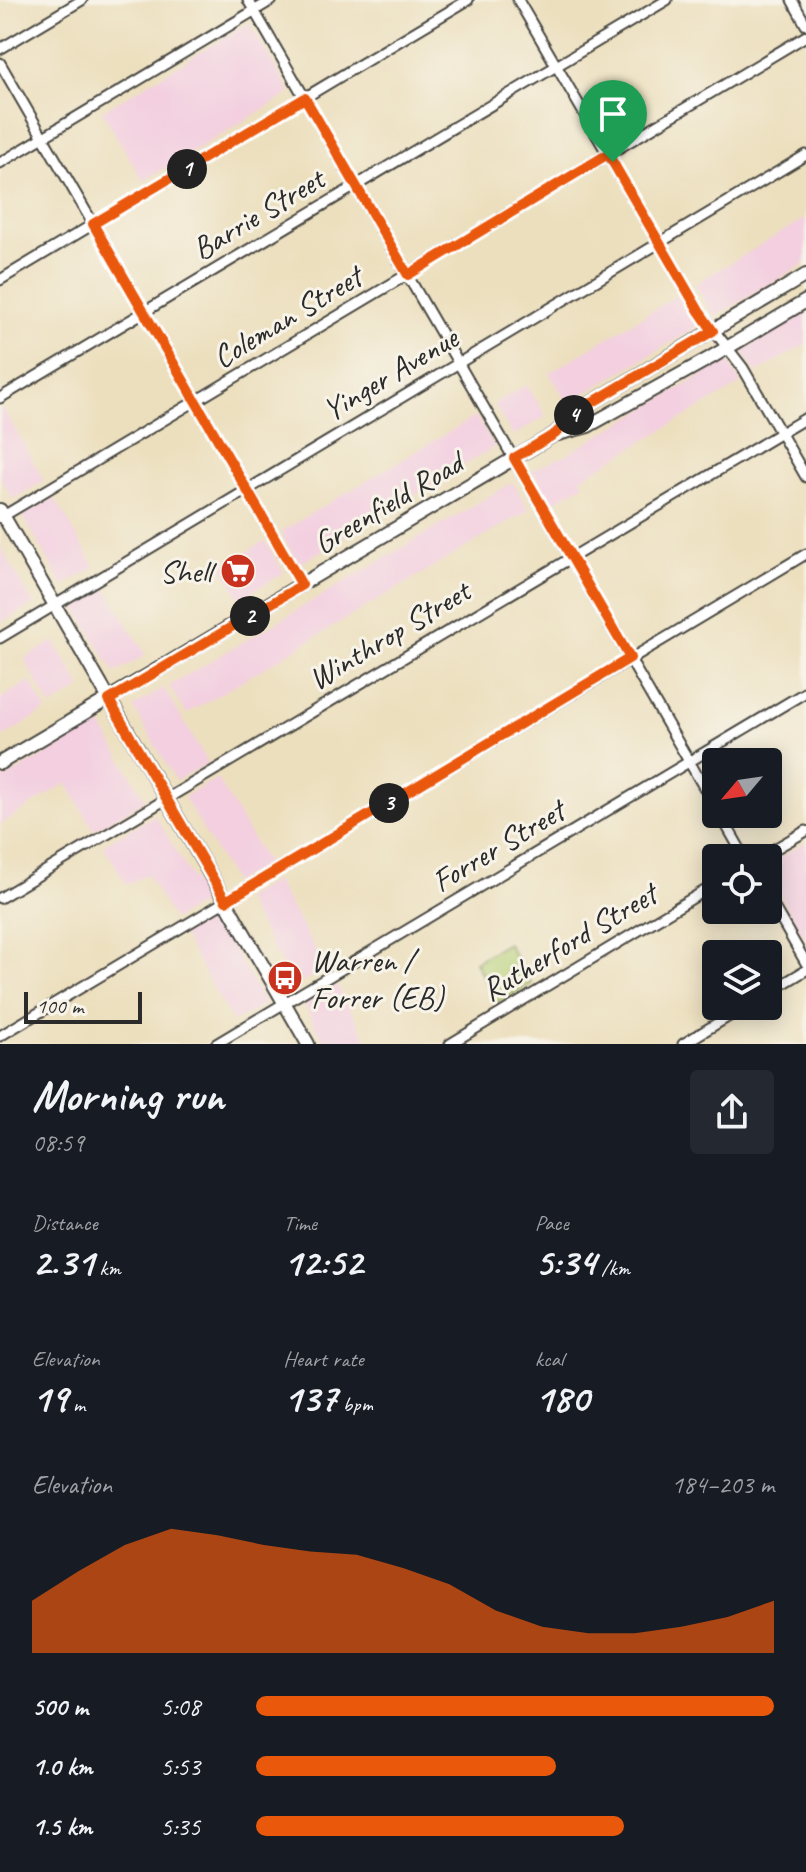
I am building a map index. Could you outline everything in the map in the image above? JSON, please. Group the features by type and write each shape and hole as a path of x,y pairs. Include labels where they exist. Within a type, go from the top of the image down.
{"main road":[{"name":"Greenfield Road","path":"0,763 555,434 578,411 800,278"},
{"path":"800,278 806,301"},
{"name":"Greenfield Road","path":"555,434 588,426 806,301"},
{"path":"1,514 308,1044"}],"street":[{"path":"0,49 82,0"},
{"path":"248,0 702,783"},
{"path":"0,163 272,0"},
{"path":"0,280 468,0"},
{"path":"518,0 699,311 743,368 806,477"},
{"name":"Barrie Street","path":"0,398 667,0"},
{"path":"792,0 806,25"},
{"name":"Coleman Street","path":"1,514 195,402 806,36"},
{"path":"0,63 302,585"},
{"name":"Yinger Avenue","path":"0,638 806,155"},
{"name":"Winthrop Street","path":"0,898 806,418"},
{"path":"0,1036 806,554"},
{"name":"Forrer Street","path":"216,1044 806,692"},
{"path":"782,845 806,831"},
{"name":"Rutherford Street","path":"450,1044 702,892"},
{"path":"782,921 806,963"},
{"path":"782,985 806,970"},
{"path":"683,1044 723,1020"}],"shaded area":[{"path":"249,23 291,93 143,181 102,111"},
{"path":"806,218 806,263 714,317 695,284"},
{"path":"678,295 697,327 568,403 549,373"},
{"path":"806,313 806,344 756,373 742,350"},
{"path":"728,360 741,384 581,478 584,484 552,503 532,470 566,455"},
{"path":"527,385 546,416 513,436 494,404"},
{"path":"3,408 44,481 13,499 0,477 0,410"},
{"path":"476,416 495,447 299,564 280,532"},
{"path":"513,482 529,510 186,714 169,686"},
{"path":"54,497 95,567 63,586 22,515"},
{"path":"265,541 284,573 240,598 222,567"},
{"path":"0,546 34,604 2,622 0,619"},
{"path":"105,586 146,655 115,673 74,604"},
{"path":"54,641 82,688 51,707 24,659"},
{"path":"30,681 47,710 0,739 0,699"},
{"path":"164,688 208,763 176,781 133,707"},
{"path":"100,723 146,800 94,830 67,783 0,825 0,781"},
{"path":"217,778 267,864 234,883 184,797"},
{"path":"155,815 205,901 173,920 147,874 127,885 103,845"},
{"path":"806,842 806,940 782,899 782,856"},
{"path":"275,881 326,968 295,987 244,899"},
{"path":"214,916 265,1004 233,1022 182,935"},
{"path":"335,983 370,1044 326,1044 302,1002"}],"green space":[{"path":"507,943 531,984 498,1003 475,962"}],"place":[{"name":"Shell","path":"238,571"},
{"name":"Warren / Forrer (EB)","path":"285,978"}],"route":[{"path":"305,98 408,275 608,154 613,162 713,331 578,411 555,434 514,458 630,658 226,901 109,700 302,585 93,224 305,98"}]}
